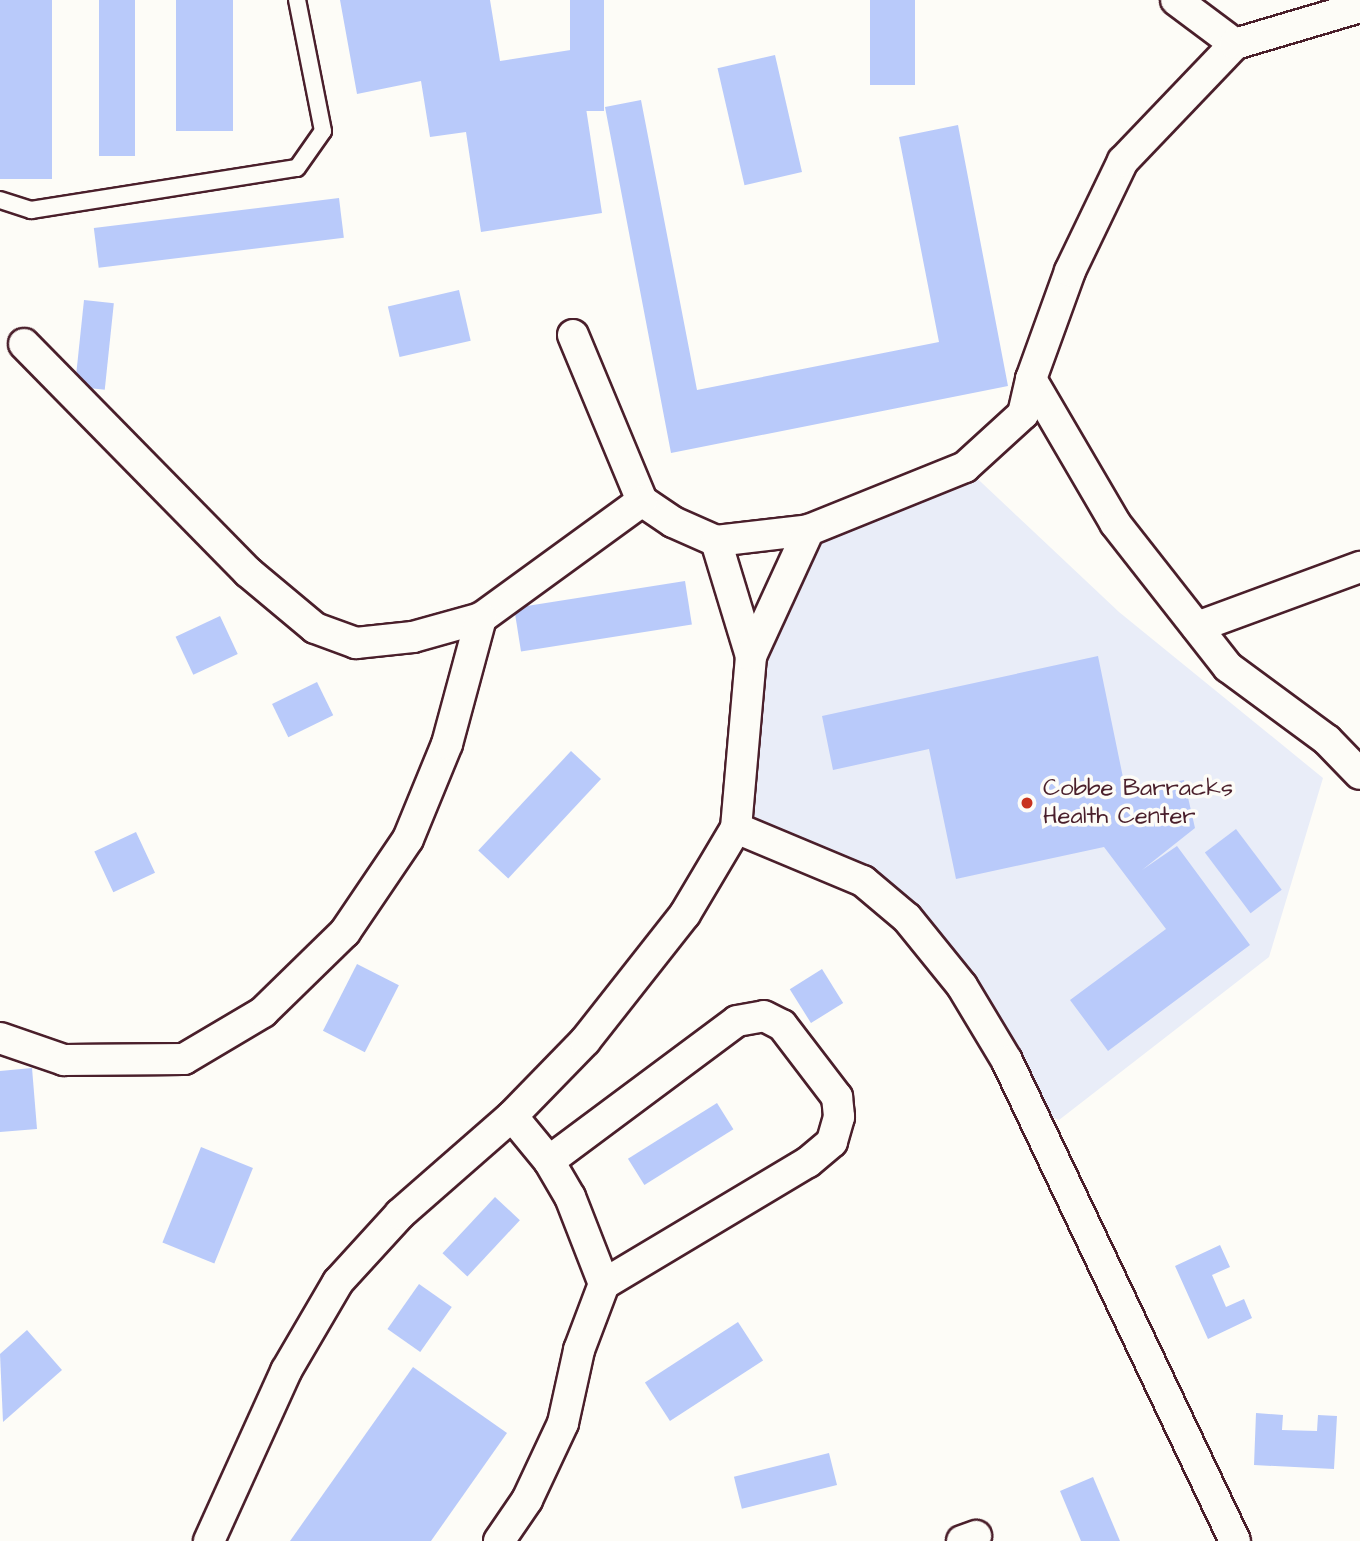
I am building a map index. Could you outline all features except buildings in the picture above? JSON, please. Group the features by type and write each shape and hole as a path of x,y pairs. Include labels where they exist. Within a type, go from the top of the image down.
{"street":[{"path":"1176,0 1235,44"},
{"path":"573,335 642,501 673,522 716,541 809,530 965,467 1023,414 1031,379 1070,271 1123,161 1235,44 1360,7"},
{"path":"24,344 248,572 314,628 356,642 414,636 481,618 642,501"},
{"path":"1031,379 1115,523 1228,667 1327,740 1360,774"},
{"path":"209,1541 286,1371 338,1282 400,1214 512,1116 585,1041 685,914 736,828 751,656 809,530"},
{"path":"716,541 751,656"},
{"path":"1196,627 1360,567"},
{"path":"0,1038 64,1060 184,1059 263,1012 345,932 408,839 447,744 481,618"},
{"path":"736,828 863,881 907,918 962,986 1025,1096 1235,1541"},
{"path":"499,1541 527,1500 563,1423 579,1350 604,1284 808,1162 832,1142 839,1117 837,1097 782,1025 764,1016 737,1021 549,1161"},
{"path":"512,1116 549,1161 570,1197 604,1284"}],"lane":[{"path":"0,200 32,210 297,168 323,131 297,0"}],"shaded area":[{"name":"Cobbe Barracks Health Center","path":"965,467 1119,612 1323,778 1269,957 1059,1120 1030,1108 907,918 736,828 751,656 809,530"}],"place":[{"name":"Cobbe Barracks Health Center","path":"1027,803"}]}
